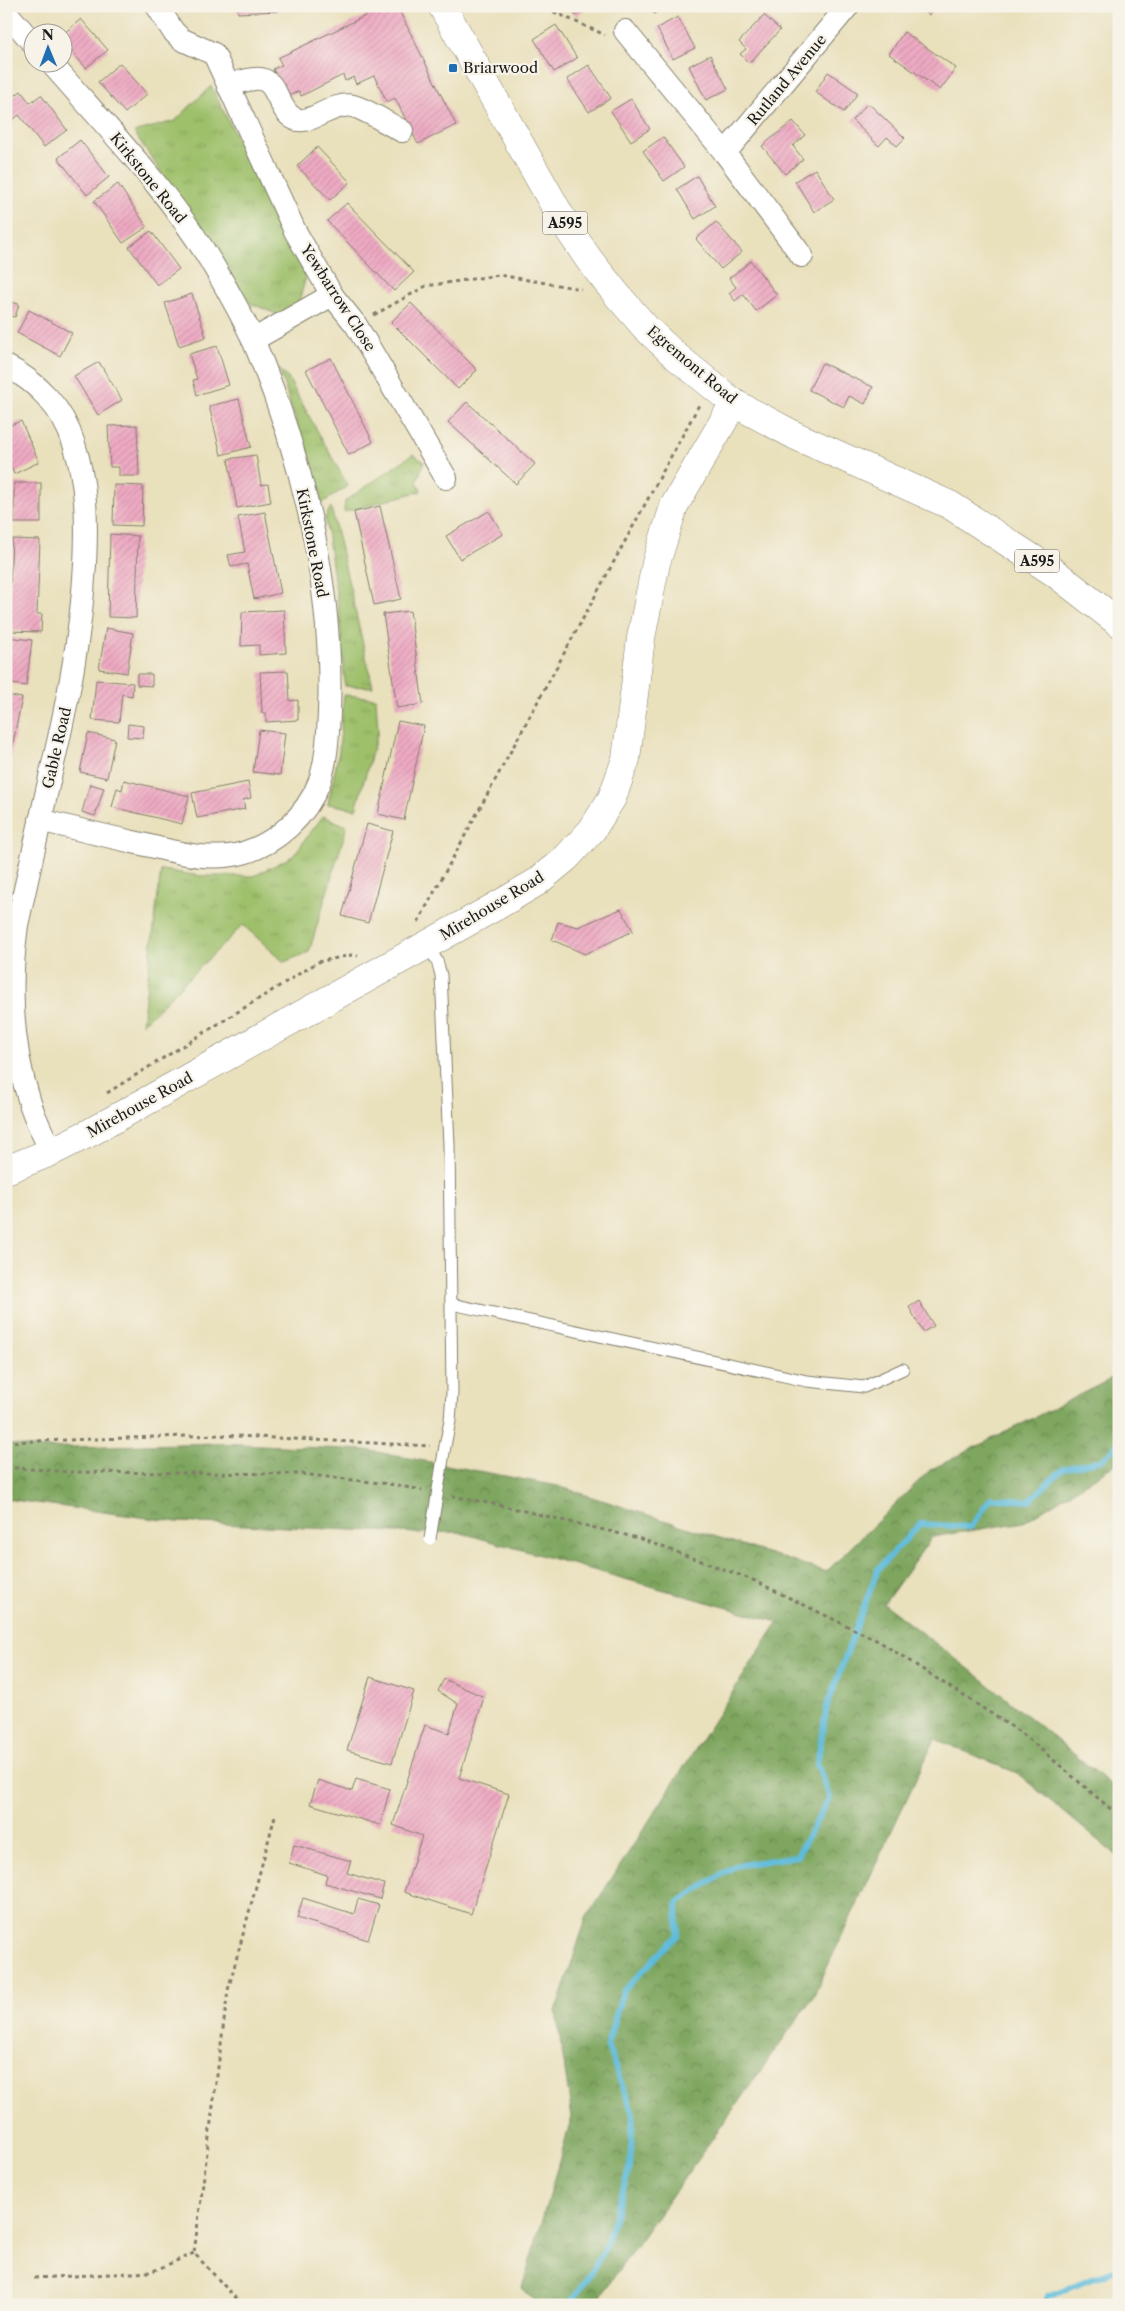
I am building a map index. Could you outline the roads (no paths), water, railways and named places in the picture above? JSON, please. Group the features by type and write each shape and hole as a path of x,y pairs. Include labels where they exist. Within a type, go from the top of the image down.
{"main road":[{"name":"Egremont Road","path":"442,6 565,224 590,261 618,296 659,340 710,385 734,402 796,436 950,505 1055,573 1119,623"},
{"name":"Mirehouse Road","path":"6,1170 51,1152 91,1132 422,935 537,882 566,858 592,830 612,798 626,759 641,638 656,563 674,506 734,402"}],"street":[{"name":"Yewbarrow Close","path":"157,6 173,31 182,39 214,54 295,231 332,295 356,325 446,478"},
{"name":"Rutland Avenue","path":"726,153 848,6"},
{"path":"6,12 22,30"},
{"path":"616,33 726,153 802,256"},
{"name":"Kirkstone Road","path":"40,820 190,855 225,856 259,847 288,828 305,808 318,785 323,769 330,684 328,636 312,530 298,471 279,410 253,340 218,273 176,210 59,72"},
{"path":"228,86 256,78 265,80 272,86 286,112 294,119 304,120 336,106 353,106 402,131"},
{"path":"253,340 332,295"},
{"name":"Gable Road","path":"6,366 25,375 46,395 61,415 74,442 86,498 86,534 79,638 72,682 9,961 15,1028 23,1079 30,1104 51,1152"}],"lane":[{"path":"422,935 437,961 441,975 450,1144 451,1412 430,1539"},
{"path":"452,1304 807,1381 864,1387 903,1369"}],"waterway":[{"path":"570,2305 603,2253 630,2167 633,2114 607,2045 623,1991 678,1935 677,1903 735,1866 797,1856 830,1797 817,1764 827,1706 878,1569 920,1524 971,1527 991,1498 1029,1501 1063,1469 1102,1460 1119,1443"},
{"path":"1044,2305 1048,2296 1119,2269"}],"place":[{"name":"Briarwood","path":"453,68"}]}
